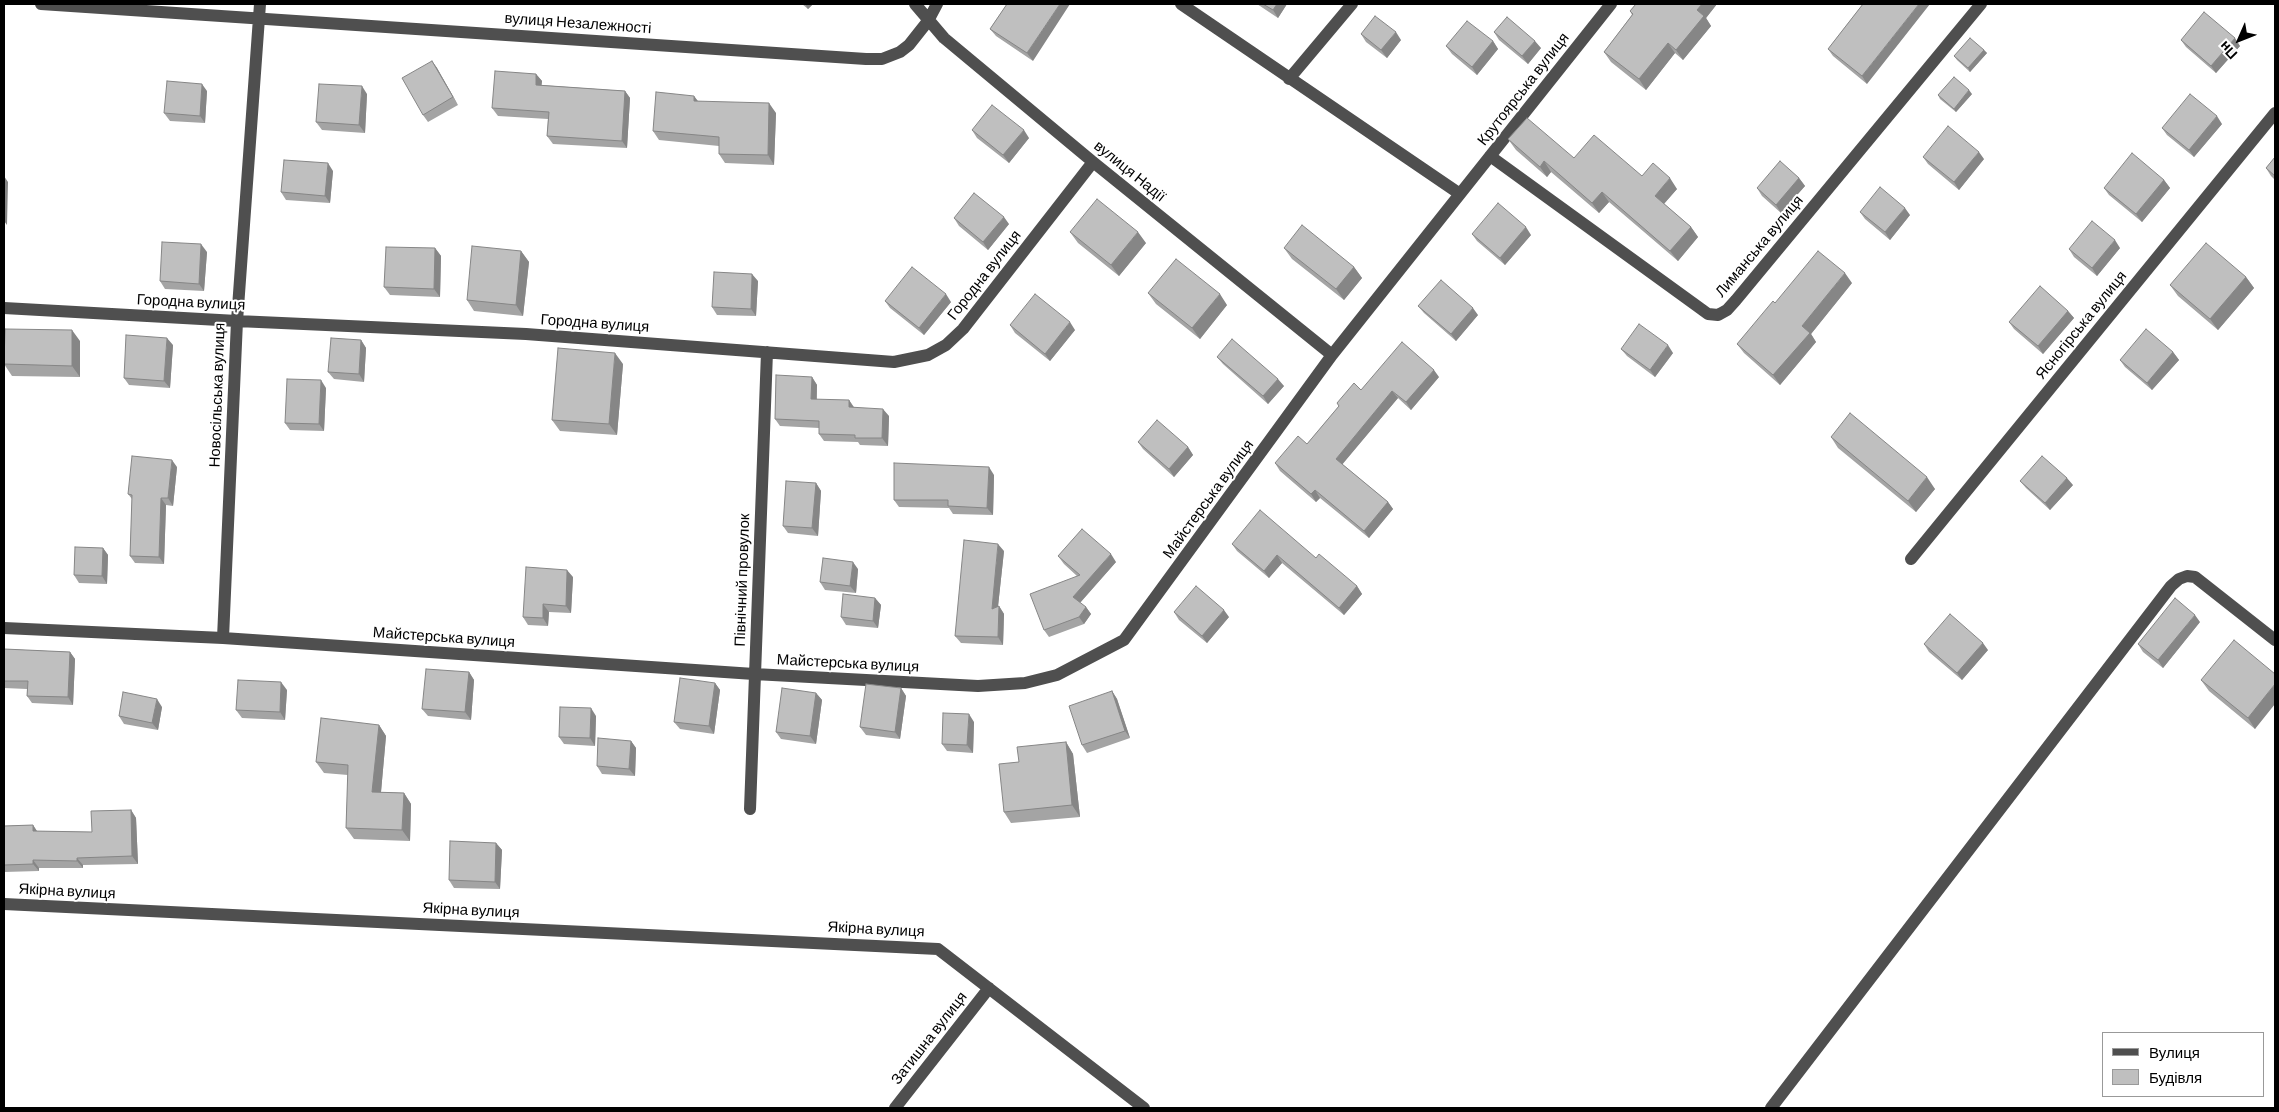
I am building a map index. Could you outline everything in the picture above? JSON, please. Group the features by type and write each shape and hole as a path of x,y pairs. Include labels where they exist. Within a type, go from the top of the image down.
{"street":[{"name":"вулиця Незалежності","path":"41,4 866,59 882,59 900,52 909,45 928,21 937,4"},
{"name":"Новосільська вулиця","path":"223,638 237,322 260,4"},
{"name":"вулиця Надії","path":"915,4 944,38 1093,162 1332,355"},
{"path":"1181,4 1460,194"},
{"path":"1289,79 1352,4"},
{"name":"Крутоярська вулиця","path":"1460,194 1611,4"},
{"name":"Лиманська вулиця","path":"1490,156 1708,314 1718,315 1727,310 1736,300 1981,4"},
{"name":"Ясногірська вулиця","path":"1911,559 2275,113"},
{"name":"Городна вулиця","path":"4,308 237,322 526,334 894,362 928,355 946,345 963,329 1093,162"},
{"name":"Майстерська вулиця","path":"4,628 223,638 754,674 978,686 1025,683 1057,675 1124,640 1332,355 1460,194"},
{"name":"Північний провулок","path":"750,809 767,352"},
{"path":"1771,1108 2171,586 2179,579 2187,576 2195,577 2275,640"},
{"name":"Якірна вулиця","path":"4,904 938,949 989,988"},
{"path":"989,988 1144,1108"},
{"name":"Затишна вулиця","path":"895,1108 989,988"}],"building":[{"path":"1007,4 1060,4 1027,53 990,29"},
{"path":"1263,4 1277,4 1273,10"},
{"path":"1636,4 1702,4 1697,10 1704,16 1676,50 1668,43 1639,79 1604,52 1633,14 1630,11"},
{"path":"1863,4 1919,4 1862,76 1828,49"},
{"path":"2204,12 2235,38 2211,66 2181,40"},
{"path":"1375,16 1396,32 1381,50 1361,34"},
{"path":"1507,17 1535,41 1522,56 1494,32"},
{"path":"1467,21 1493,41 1472,67 1446,46"},
{"path":"1970,38 1984,50 1968,68 1954,56"},
{"path":"432,61 453,97 423,115 402,78"},
{"path":"495,71 536,74 536,85 625,91 622,141 547,136 549,112 492,108"},
{"path":"1954,77 1969,90 1954,109 1938,95"},
{"path":"167,81 202,84 200,116 164,113"},
{"path":"319,84 362,86 359,125 316,122"},
{"path":"656,92 694,96 694,101 769,103 768,155 719,154 719,137 653,131"},
{"path":"2190,94 2217,116 2189,150 2162,128"},
{"path":"992,105 1024,130 1003,155 972,130"},
{"path":"1527,118 1574,158 1594,135 1642,176 1653,163 1670,178 1655,196 1691,227 1670,251 1602,192 1592,203 1544,161 1540,167 1508,139"},
{"path":"1948,126 1979,152 1954,182 1923,157"},
{"path":"2132,153 2164,180 2136,214 2104,188"},
{"path":"2275,157 2275,176 2266,168"},
{"path":"284,160 328,163 325,196 281,192"},
{"path":"1780,161 1799,178 1776,205 1757,188"},
{"path":"1880,187 1905,208 1885,232 1860,212"},
{"path":"974,193 1004,217 983,242 954,218"},
{"path":"1097,199 1138,232 1111,265 1070,232"},
{"path":"1498,203 1526,227 1500,258 1472,234"},
{"path":"2092,221 2115,240 2092,268 2069,249"},
{"path":"1302,225 1354,267 1336,289 1284,248"},
{"path":"162,242 201,244 199,284 160,281"},
{"path":"2206,243 2246,277 2210,319 2170,285"},
{"path":"472,246 521,251 516,305 467,300"},
{"path":"386,247 435,248 434,289 384,287"},
{"path":"1818,251 1845,273 1802,326 1810,333 1773,375 1737,344 1773,301 1775,303"},
{"path":"1176,259 1220,294 1192,328 1148,293"},
{"path":"912,267 946,294 919,328 885,301"},
{"path":"714,272 752,274 751,309 712,307"},
{"path":"1441,280 1473,308 1451,334 1418,306"},
{"path":"2040,286 2068,311 2038,346 2009,322"},
{"path":"1035,294 1070,322 1045,354 1010,325"},
{"path":"1639,324 1668,345 1650,370 1621,349"},
{"path":"5,329 72,330 72,366 4,364"},
{"path":"2146,329 2173,352 2147,383 2120,360"},
{"path":"126,335 167,338 164,381 124,378"},
{"path":"331,338 361,340 359,374 328,372"},
{"path":"1232,339 1278,379 1263,396 1217,357"},
{"path":"1402,342 1434,370 1406,402 1392,391 1336,459 1388,502 1364,531 1315,490 1311,494 1275,463 1298,436 1307,444 1339,406 1337,403 1354,383 1361,390"},
{"path":"558,348 615,353 609,424 552,420"},
{"path":"776,375 812,377 811,399 849,400 849,407 883,409 882,438 855,438 855,435 819,434 819,421 775,419"},
{"path":"287,379 321,380 319,424 285,423"},
{"path":"1850,413 1927,477 1908,501 1831,437"},
{"path":"1157,420 1188,447 1169,469 1138,442"},
{"path":"132,456 172,460 168,498 161,498 159,557 130,556 132,495 128,494"},
{"path":"2042,456 2067,478 2045,503 2020,481"},
{"path":"894,463 989,467 987,508 948,506 948,500 894,500"},
{"path":"786,481 816,483 812,528 783,526"},
{"path":"1260,510 1316,558 1319,554 1357,586 1339,608 1277,555 1264,571 1232,544"},
{"path":"1082,529 1111,554 1073,597 1086,607 1079,617 1044,630 1030,594 1080,575 1058,556"},
{"path":"964,540 998,544 992,609 999,606 998,637 955,636"},
{"path":"75,547 103,548 102,576 74,575"},
{"path":"823,558 853,562 850,586 820,582"},
{"path":"526,567 567,570 566,606 543,604 543,618 523,617"},
{"path":"1196,586 1224,610 1202,636 1174,612"},
{"path":"843,594 875,598 873,621 841,617"},
{"path":"2175,598 2195,615 2158,660 2138,644"},
{"path":"1950,614 1983,643 1957,673 1924,644"},
{"path":"2234,640 2275,674 2275,684 2248,718 2201,680"},
{"path":"4,649 70,652 68,697 27,696 28,681 4,681"},
{"path":"426,669 469,672 465,712 422,709"},
{"path":"680,678 715,683 709,726 674,722"},
{"path":"238,680 281,682 280,712 236,710"},
{"path":"866,684 901,688 895,732 860,727"},
{"path":"782,688 816,693 810,736 776,732"},
{"path":"1112,691 1125,731 1082,745 1069,706"},
{"path":"123,692 157,699 152,723 119,716"},
{"path":"560,707 591,708 590,738 559,737"},
{"path":"943,713 969,714 967,745 942,744"},
{"path":"321,718 379,725 372,792 404,793 402,830 346,828 348,765 316,762"},
{"path":"598,738 631,741 629,769 597,766"},
{"path":"1066,742 1072,805 1004,812 999,764 1019,762 1017,747"},
{"path":"131,810 132,856 77,858 77,861 33,860 33,864 4,865 4,826 33,825 33,831 92,832 91,811"},
{"path":"450,841 496,843 495,882 449,880"}]}
